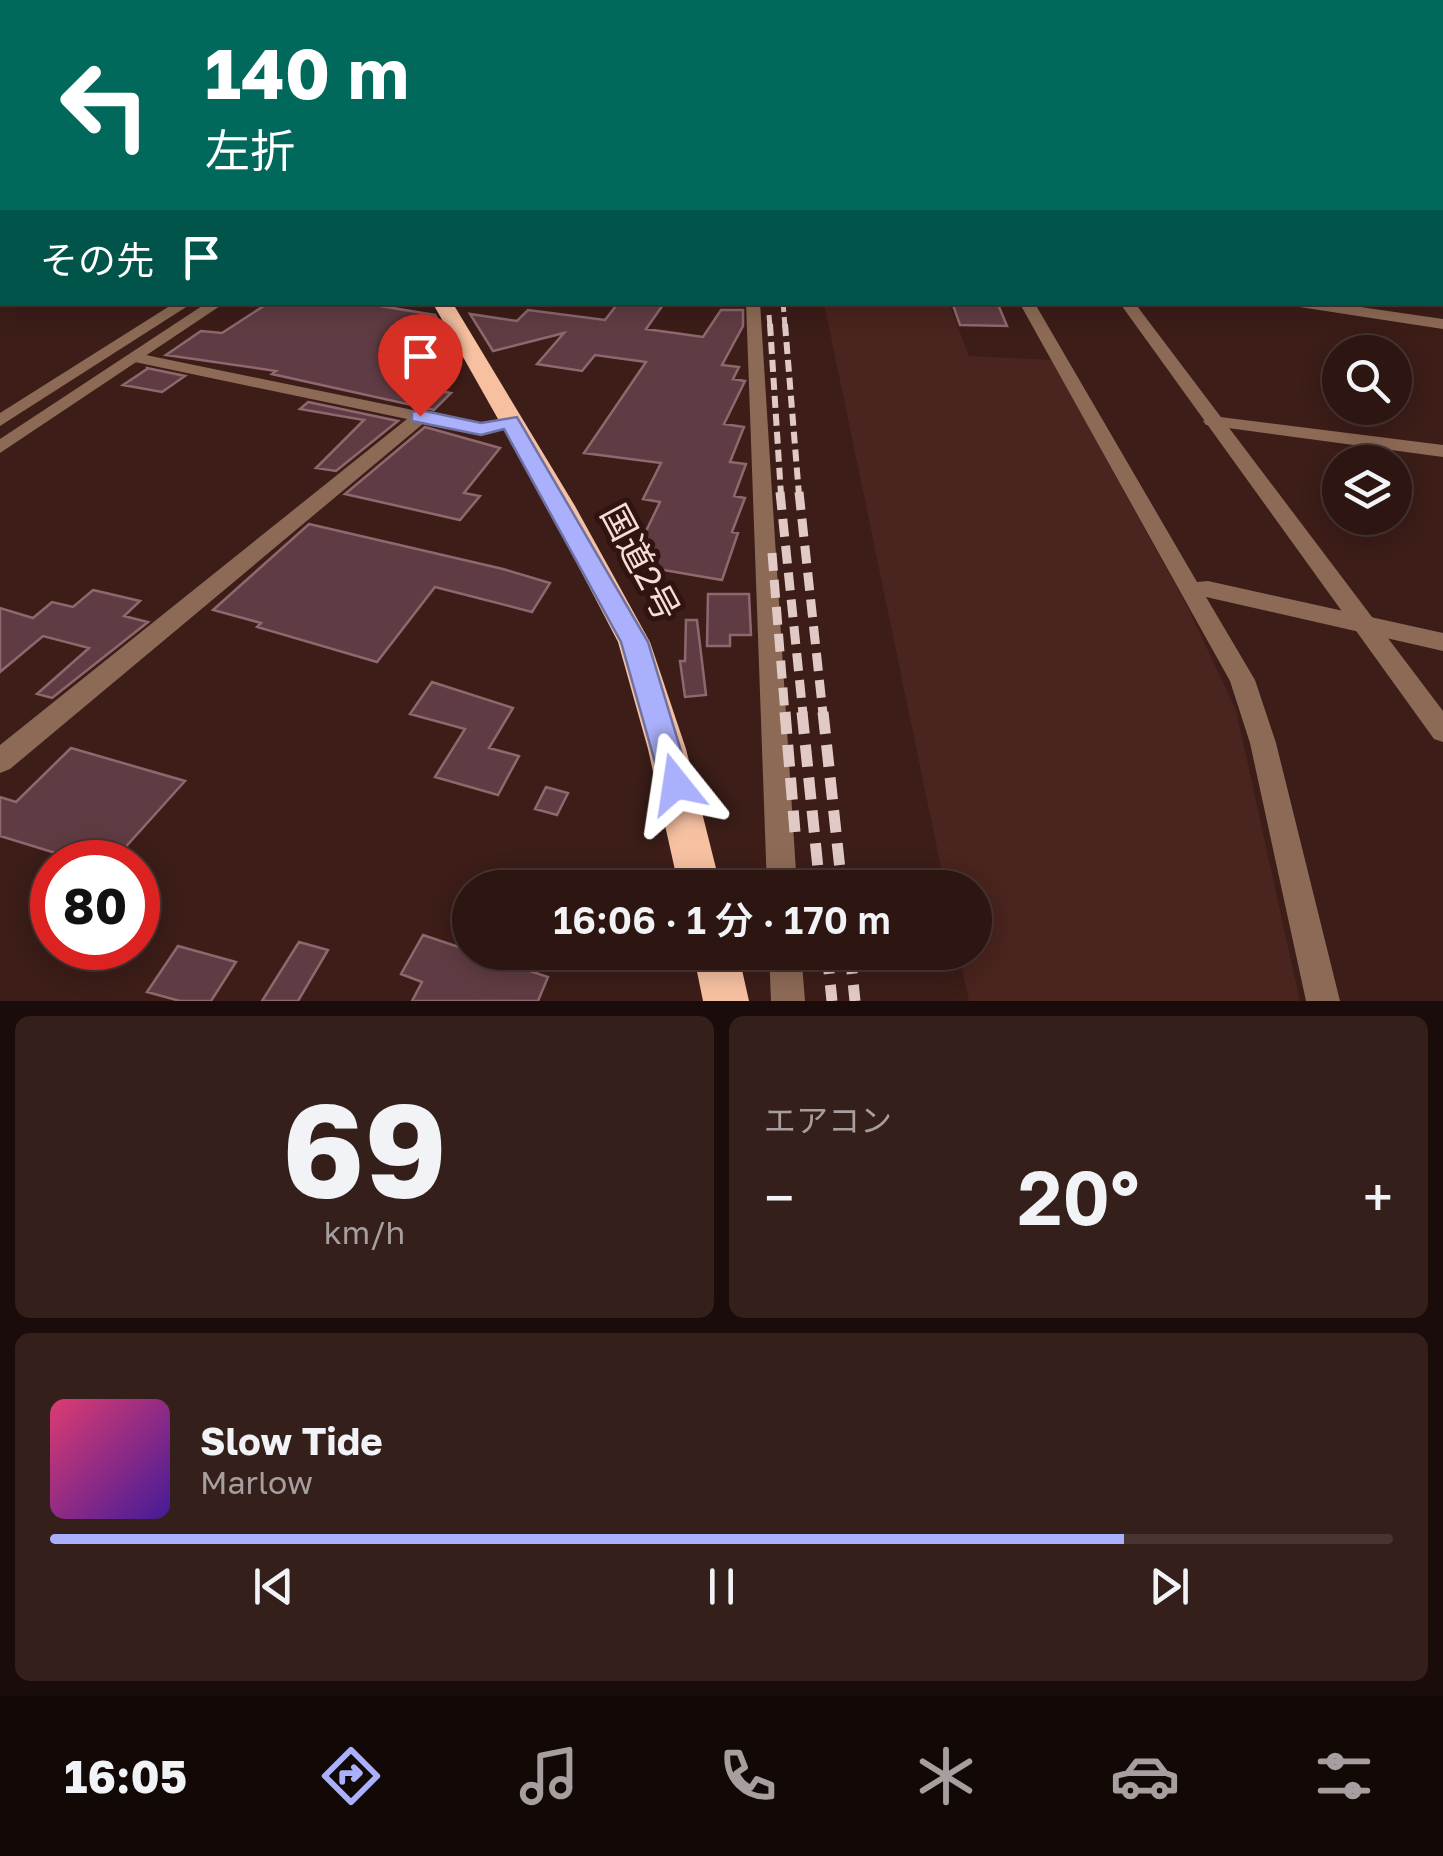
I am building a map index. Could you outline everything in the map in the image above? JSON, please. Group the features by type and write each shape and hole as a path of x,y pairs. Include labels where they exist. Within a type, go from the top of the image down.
{"highway":[{"name":"国道2号","path":"444,305 634,642 667,749 696,870"},
{"path":"719,970 726,1001"}],"street":[{"path":"0,421 181,305"},
{"path":"0,447 216,305"},
{"path":"753,305 781,870"},
{"path":"1028,305 1242,680 1263,743 1323,1001"},
{"path":"1128,305 1443,732"},
{"path":"1313,305 1443,324"},
{"path":"136,358 481,429 510,422"},
{"path":"0,761 420,416"},
{"path":"1212,421 1443,452"},
{"path":"1194,590 1208,589 1443,642"},
{"path":"787,970 788,1001"}],"shaded area":[{"path":"824,305 950,305 969,356 1052,360 1187,606 1236,710 1300,1001 969,1001 963,970 992,970 992,870 941,870"}],"building":[{"path":"265,305 374,305 435,315 447,336 414,367 451,373 434,390 451,393 434,410 272,374 276,371 166,355 201,331 222,333"},
{"path":"617,305 663,305 646,329 703,337 721,310 743,310 743,326 722,365 739,367 733,379 745,381 724,424 744,427 730,462 746,464 734,496 745,498 732,532 738,533 722,580 652,568 656,558 635,554 660,502 643,499 661,463 584,453 646,362 595,355 582,371 537,364 564,333 493,351 470,314 517,321 528,310 605,320"},
{"path":"953,305 998,305 1007,326 960,325"},
{"path":"147,369 185,376 162,392 123,385"},
{"path":"308,402 398,421 336,471 316,468 364,420 300,409"},
{"path":"425,427 500,448 464,493 480,496 460,520 345,494"},
{"path":"309,524 550,583 532,612 435,587 377,662 213,610"},
{"path":"93,590 140,601 124,616 148,622 52,698 37,694 89,648 43,636 0,672 0,608 33,618 52,602 73,607"},
{"path":"708,594 749,594 751,635 730,635 730,646 707,646"},
{"path":"686,620 697,620 706,695 685,697 680,661 685,661"},
{"path":"432,682 513,708 489,748 519,756 498,795 435,777 465,729 410,714"},
{"path":"71,748 185,781 132,840 30,840 30,845 0,836 0,797 16,802"},
{"path":"546,787 568,793 557,815 535,809"},
{"path":"423,935 452,945 452,970 527,970 548,977 538,1001 412,1001 422,982 401,974"},
{"path":"299,942 328,950 298,1001 262,1001"},
{"path":"178,946 236,962 211,1001 180,1001 147,992"}],"railway":[{"path":"783,305 785,327"},
{"path":"769,315 770,327"},
{"path":"770,324 781,495"},
{"path":"785,324 799,495"},
{"path":"780,492 803,714"},
{"path":"799,492 823,714"},
{"path":"772,553 785,714"},
{"path":"785,712 795,832"},
{"path":"802,712 818,870"},
{"path":"823,712 840,870"},
{"path":"829,970 832,1001"},
{"path":"852,970 855,1001"}],"route":[{"path":"420,416 481,429 510,422 634,642 676,784"}]}
